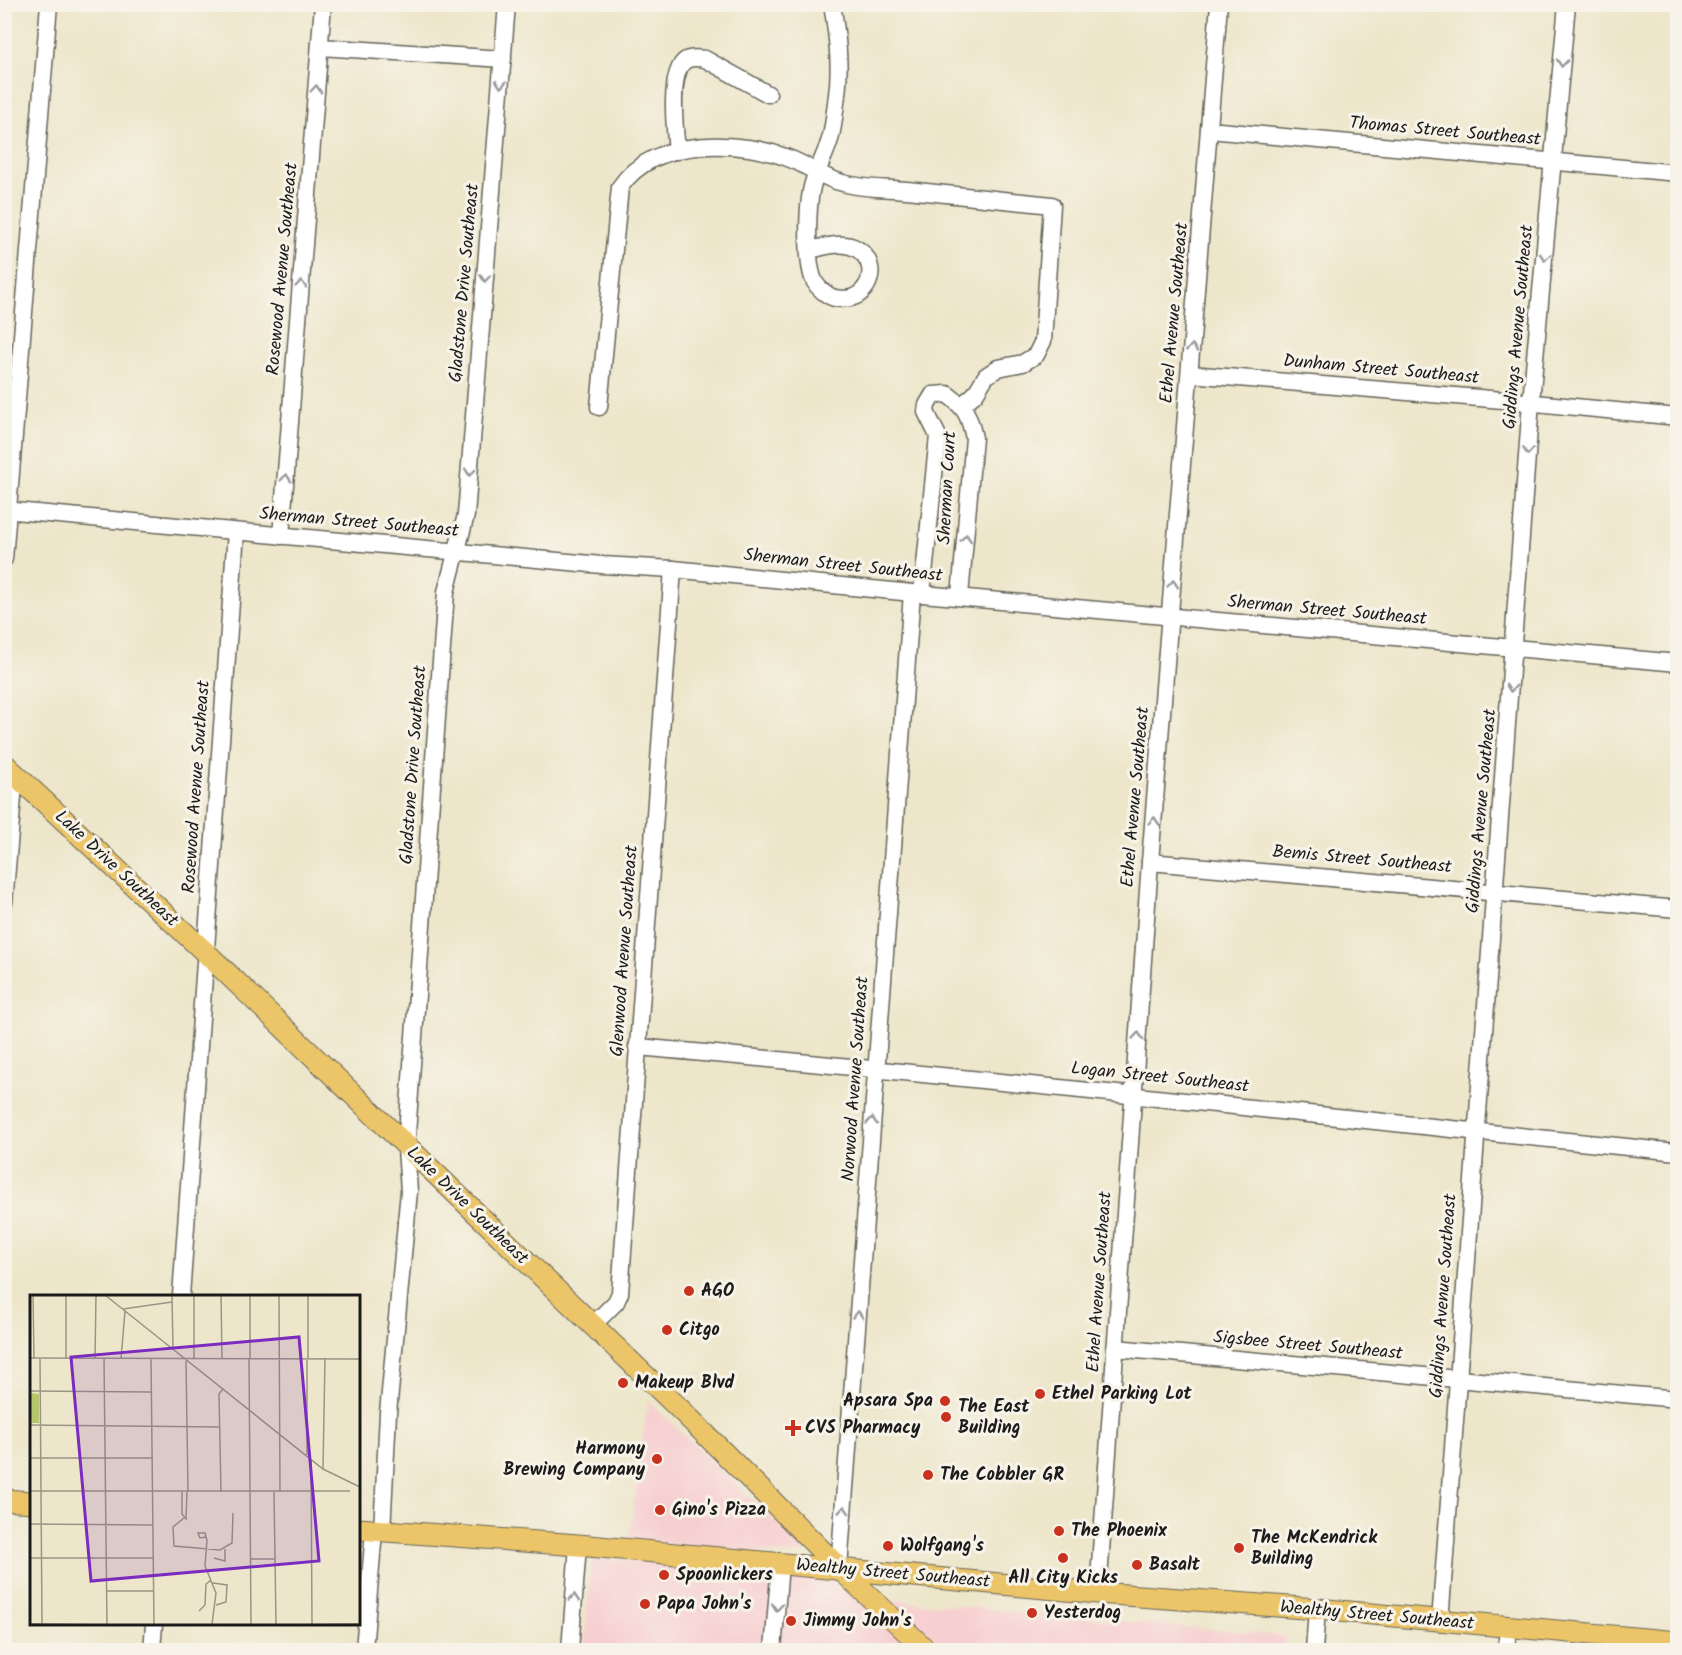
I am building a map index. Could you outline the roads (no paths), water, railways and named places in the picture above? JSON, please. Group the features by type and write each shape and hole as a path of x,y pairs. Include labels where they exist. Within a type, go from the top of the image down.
{"main road":[{"name":"Lake Drive Southeast","path":"10,768 205,952 406,1148 685,1414 839,1568 926,1650"},
{"path":"4,1500 30,1502"},
{"name":"Wealthy Street Southeast","path":"371,1531 578,1545 1098,1593 1677,1642"}],"street":[{"path":"4,559 6,510 49,4"},
{"name":"Rosewood Avenue Southeast","path":"281,536 323,4"},
{"name":"Gladstone Drive Southeast","path":"364,1650 371,1531 388,1413 409,1191 406,1148 446,592 466,515 507,4"},
{"path":"809,250 807,232 813,184 831,137 837,93 838,39 832,4"},
{"name":"Ethel Avenue Southeast","path":"1098,1593 1150,862 1219,4"},
{"name":"Giddings Avenue Southeast","path":"1440,1622 1475,1132 1532,402 1567,4"},
{"path":"320,46 503,59"},
{"path":"677,151 674,94 680,68 686,60 705,59 768,94"},
{"name":"Thomas Street Southeast","path":"1209,130 1677,173"},
{"path":"599,407 620,187 629,174 647,161 664,153 716,146 742,148 792,160 843,183 1052,205 1043,341 1036,355 1023,363 998,368 986,376 975,394 962,405"},
{"name":"Dunham Street Southeast","path":"1190,374 1532,402 1677,417"},
{"name":"Sherman Court","path":"917,593 938,436 926,412 927,405 933,395 947,394 962,405 970,419 974,438 960,597"},
{"name":"Sherman Street Southeast","path":"6,510 602,565 673,569 1677,663"},
{"name":"Rosewood Avenue Southeast","path":"181,1295 236,531"},
{"name":"Glenwood Avenue Southeast","path":"592,1326 616,1302 620,1293 673,569"},
{"name":"Norwood Avenue Southeast","path":"839,1568 876,1069 917,593"},
{"path":"4,903 10,768"},
{"name":"Bemis Street Southeast","path":"1150,862 1677,909"},
{"name":"Logan Street Southeast","path":"637,1047 1134,1094 1677,1152"},
{"name":"Sigsbee Street Southeast","path":"1115,1348 1677,1399"},
{"path":"570,1650 578,1545"},
{"path":"773,1650 780,1564"},
{"path":"1314,1650 1317,1610"},
{"path":"152,1650 154,1625"},
{"path":"1506,1650 1508,1627"}],"place":[{"name":"AGO","path":"689,1291"},
{"name":"Citgo","path":"667,1330"},
{"name":"Makeup Blvd","path":"623,1383"},
{"name":"Ethel Parking Lot","path":"1040,1394"},
{"name":"Apsara Spa","path":"945,1401"},
{"name":"The East Building","path":"946,1417"},
{"name":"CVS Pharmacy","path":"793,1428"},
{"name":"Harmony Brewing Company","path":"657,1459"},
{"name":"The Cobbler GR","path":"928,1475"},
{"name":"Gino's Pizza","path":"660,1510"},
{"name":"The Phoenix","path":"1059,1531"},
{"name":"Wolfgang's","path":"888,1546"},
{"name":"The McKendrick Building","path":"1239,1548"},
{"name":"All City Kicks","path":"1063,1558"},
{"name":"Basalt","path":"1137,1565"},
{"name":"Spoonlickers","path":"664,1575"},
{"name":"Papa John's","path":"645,1604"},
{"name":"Yesterdog","path":"1032,1613"},
{"name":"Jimmy John's","path":"791,1621"}]}
